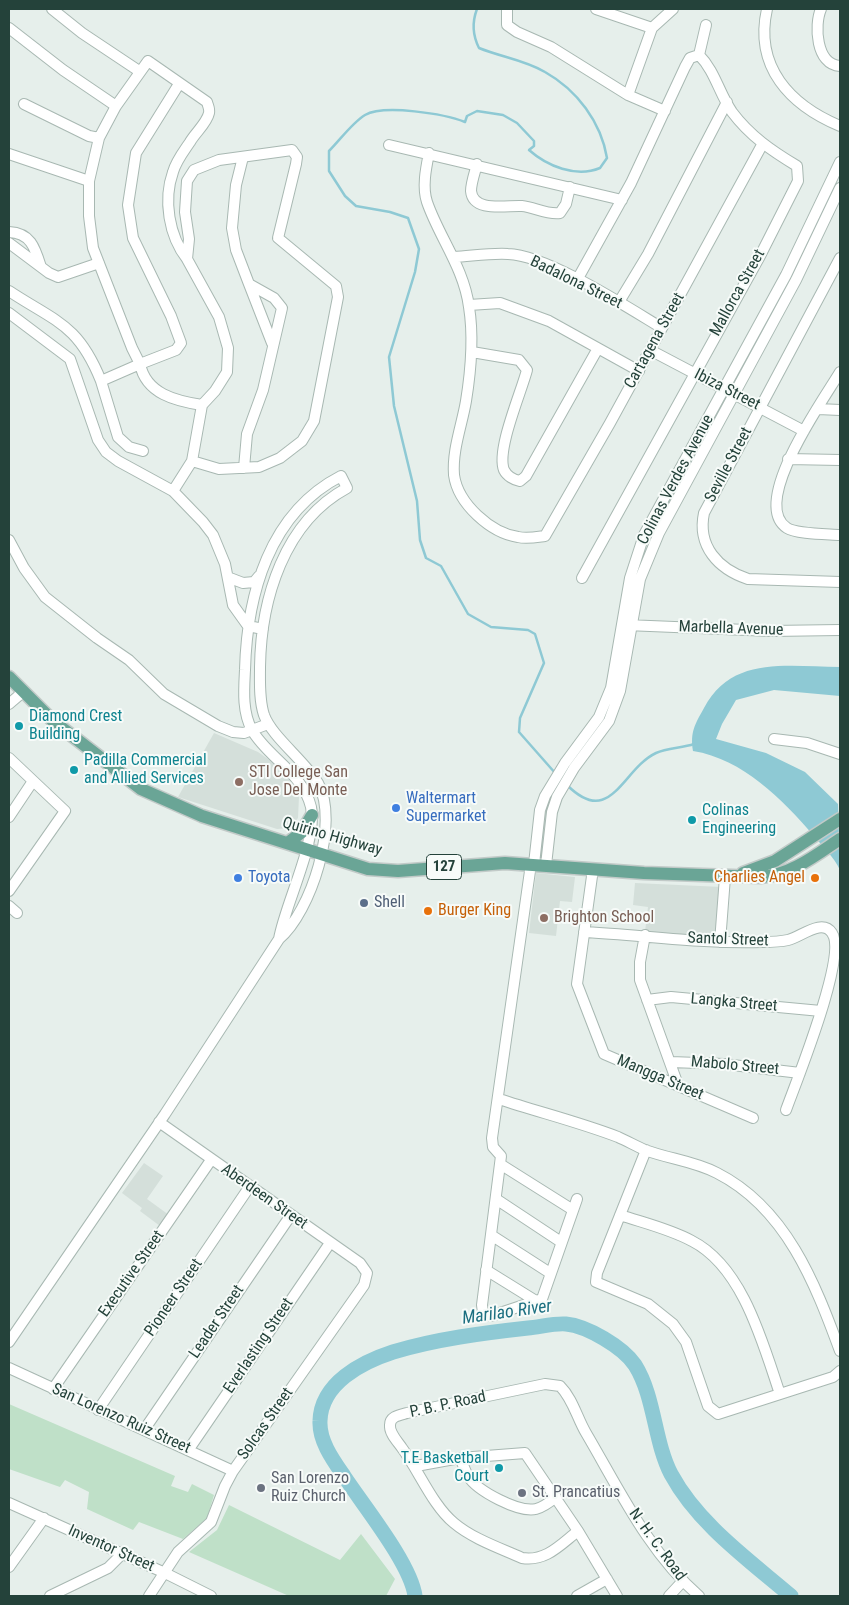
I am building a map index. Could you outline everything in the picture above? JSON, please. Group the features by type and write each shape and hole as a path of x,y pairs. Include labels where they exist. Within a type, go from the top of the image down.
{"main road":[{"name":"Quirino Highway","path":"10,681 79,742 141,788 202,816 306,847 368,868 398,871 504,863 724,877 772,876 800,865 840,839"},
{"path":"289,842 302,832 312,816"},
{"name":"Quirino Highway","path":"724,877 764,867 840,819"}],"street":[{"path":"52,9 82,33 139,71"},
{"path":"507,9 505,18 507,25 517,32 551,47 628,95 665,111"},
{"path":"596,9 652,28"},
{"path":"628,95 652,28 673,9"},
{"path":"767,9 764,31 766,49 779,80 802,106 840,126"},
{"path":"821,9 817,22 820,46 830,62 840,66"},
{"path":"577,280 622,200 690,58 699,55 706,25"},
{"path":"9,28 62,70 116,106"},
{"name":"Mallorca Street","path":"582,578 798,181 797,166 762,145 732,112 709,65 699,55"},
{"path":"173,491 192,461 202,405 215,391 227,372 228,348 219,317 188,259 175,242 170,220 168,194 170,179 176,164 207,119 209,110 207,102 179,84 151,62 145,62 116,106 99,138 89,180 88,216 93,248 140,364 142,374 160,393 170,399 202,405"},
{"path":"101,381 176,350 181,343 174,322 133,238 128,205 132,164 136,153 179,84"},
{"path":"619,302 648,254 727,102"},
{"path":"24,104 89,136 99,138"},
{"path":"389,145 477,164 622,200"},
{"name":"Cartagena Street","path":"472,352 465,403 458,430 454,476 464,502 488,525 518,537 545,536 639,371 762,145"},
{"path":"188,259 187,181 194,170 201,166 229,158 288,150 296,152 296,164 278,238 336,286 338,297 318,404 309,432 302,442 280,458 259,467 219,469 192,461"},
{"path":"429,153 425,176 426,200 454,257 469,305 472,352 520,360 527,370 503,451 504,470 513,480 520,482 526,476 597,350"},
{"path":"9,154 89,180"},
{"path":"243,157 236,185 232,228 236,250 273,344"},
{"name":"Colinas Verdes Avenue","path":"500,1164 501,1156 493,1147 492,1138 537,864 540,810 572,762 609,721 619,676 627,625 630,578 644,535 786,275 840,162"},
{"path":"477,164 471,191 475,200 485,206 523,206 554,214 560,213 566,204 570,187"},
{"name":"Colinas Verdes Avenue","path":"627,625 640,579 659,533 796,280 840,188"},
{"path":"9,232 20,233 30,240 35,246 41,267"},
{"path":"9,243 41,267 58,276 99,263"},
{"name":"Badalona Street","path":"454,257 509,254 538,262 619,302 662,328"},
{"name":"Seville Street","path":"840,258 704,513 703,531 711,555 720,565 733,574 748,579 840,582"},
{"path":"244,468 247,434 263,390 282,308 274,298 249,284"},
{"path":"9,291 71,330 94,363 118,436 129,447 144,451"},
{"path":"469,305 500,303 549,321 597,350 639,371"},
{"path":"9,314 70,359 98,440 106,452 118,461 173,491 203,522 213,535 230,578 233,605 248,626 263,629"},
{"name":"Ibiza Street","path":"650,350 733,396 760,407 804,431"},
{"path":"840,372 788,459 775,506 779,521 789,530 840,535"},
{"path":"818,409 840,410"},
{"path":"788,459 840,460"},
{"path":"9,1342 159,1122 279,939 292,928 322,854 327,825 326,807 321,790 304,763 268,724 263,712 260,694 263,629 272,588 287,549 301,528 317,510 347,488 341,476 314,494 293,515 275,541 260,575 248,626 245,702 252,729 293,775 305,794 312,816 306,847 279,939"},
{"path":"9,540 24,568 46,597 97,638 129,660 159,690 218,726 244,733 268,724"},
{"path":"230,578 246,583 254,582 260,575"},
{"name":"Marbella Avenue","path":"627,625 771,631 840,630"},
{"path":"9,704 23,692"},
{"path":"774,740 807,743 840,754"},
{"path":"9,758 65,811 9,891"},
{"path":"9,818 34,781"},
{"name":"Mangga Street","path":"593,869 577,984 604,1054 753,1118"},
{"path":"720,942 724,877"},
{"name":"Santol Street","path":"584,932 720,942 777,942 816,928 827,928 834,936 835,959 821,1011 786,1110"},
{"path":"645,935 639,972 647,1000 678,1085"},
{"name":"Langka Street","path":"647,1000 671,997 821,1011"},
{"name":"Mabolo Street","path":"671,1062 724,1064 800,1072"},
{"path":"499,1099 617,1136 646,1150 690,1161 716,1172 735,1183 765,1208 811,1277 840,1352"},
{"name":"Aberdeen Street","path":"159,1122 360,1263 367,1273"},
{"path":"646,1150 597,1273 596,1282 648,1304 673,1324 686,1342 708,1406 714,1412 724,1414 833,1377 840,1371"},
{"name":"Executive Street","path":"53,1388 211,1160"},
{"path":"573,1210 500,1164 482,1310 487,1315 491,1316 542,1299 550,1272 578,1199"},
{"name":"Pioneer Street","path":"98,1410 250,1186"},
{"path":"496,1198 561,1242"},
{"name":"Leader Street","path":"144,1430 291,1215"},
{"path":"620,1215 694,1242 720,1265 744,1299 780,1394"},
{"path":"491,1236 550,1272"},
{"name":"Everlasting Street","path":"189,1449 330,1243"},
{"path":"486,1270 536,1301"},
{"name":"Solcas Street","path":"149,1596 178,1552 211,1522 224,1486 233,1471 364,1285 367,1273"},
{"name":"San Lorenzo Ruiz Street","path":"9,1368 98,1410 189,1449 233,1471"},
{"name":"P. B. P. Road","path":"560,1386 545,1384 396,1416 389,1426 392,1434 416,1466 444,1513 466,1532 530,1560 545,1556 578,1531"},
{"name":"N. H. C. Road","path":"560,1386 566,1392 582,1426 657,1550 682,1582 699,1596"},
{"path":"416,1466 460,1458 525,1453 578,1531 617,1596"},
{"path":"460,1458 468,1476 476,1486 502,1501 524,1509 535,1509 548,1504 556,1497"},
{"name":"Inventor Street","path":"9,1503 165,1573 211,1596"},
{"path":"9,1568 44,1518"},
{"path":"50,1596 108,1568 122,1554"},
{"path":"577,1596 607,1579"},
{"path":"669,1596 682,1582"}],"shaded area":[{"name":"STI College San Jose Del Monte","path":"214,733 258,752 282,769 299,796 298,818 289,828 277,829 178,797"},
{"name":"Brighton School","path":"536,873 575,877 572,902 560,901 556,936 529,933"},
{"path":"635,883 722,887 717,937 645,932 648,907 633,905"},
{"path":"144,1163 163,1176 147,1199 169,1215 160,1226 140,1211 142,1208 122,1193"}],"green space":[{"path":"9,1404 175,1476 171,1486 188,1492 192,1484 214,1495 207,1518 183,1539 139,1522 133,1530 87,1509 89,1492 65,1480 60,1487 9,1469"},
{"path":"229,1505 340,1560 361,1534 395,1579 386,1596 289,1596 189,1552 217,1530"}],"water":[{"path":"782,666 840,667 840,696 774,690 736,700 722,724 716,739 766,753 805,772 838,804 840,870 825,848 775,795 745,772 728,762 711,755 693,751 692,739 696,724 704,708 716,691 730,679 746,672 763,668"}],"waterway":[{"path":"477,9 474,29 475,39 479,48 529,64 545,72 557,79 586,108 604,145 607,158 600,168 591,171 572,171 544,161 529,150 534,146 534,141 517,123 503,115 477,111 467,116 465,122 430,113 386,110 365,115 351,127 329,151 329,171 345,196 356,206 390,212 408,218 419,249 415,272 389,357 394,406 417,501 420,540 426,558 441,566 468,614 491,627 528,630 535,634 544,663 520,718 519,732 556,774"},
{"path":"567,785 582,797 595,801 606,798 615,792 644,761 656,753 694,744"},
{"name":"Marilao River","path":"415,1596 412,1583 396,1552 335,1463 324,1443 320,1421 322,1408 327,1396 345,1376 357,1368 393,1352 426,1343 460,1337 561,1324 575,1326 604,1338 622,1351 635,1365 647,1391 665,1461 682,1492 695,1509 725,1540 791,1596"}],"place":[{"name":"Diamond Crest Building","path":"19,726"},
{"name":"Padilla Commercial and Allied Services","path":"74,770"},
{"name":"STI College San Jose Del Monte","path":"239,782"},
{"name":"Waltermart Supermarket","path":"396,808"},
{"name":"Colinas Engineering","path":"692,820"},
{"name":"Toyota","path":"238,878"},
{"name":"Charlies Angel","path":"815,878"},
{"name":"Shell","path":"364,903"},
{"name":"Burger King","path":"428,911"},
{"name":"Brighton School","path":"544,918"},
{"name":"T.E Basketball Court","path":"499,1468"},
{"name":"San Lorenzo Ruiz Church","path":"261,1488"},
{"name":"St. Prancatius","path":"522,1493"}]}
